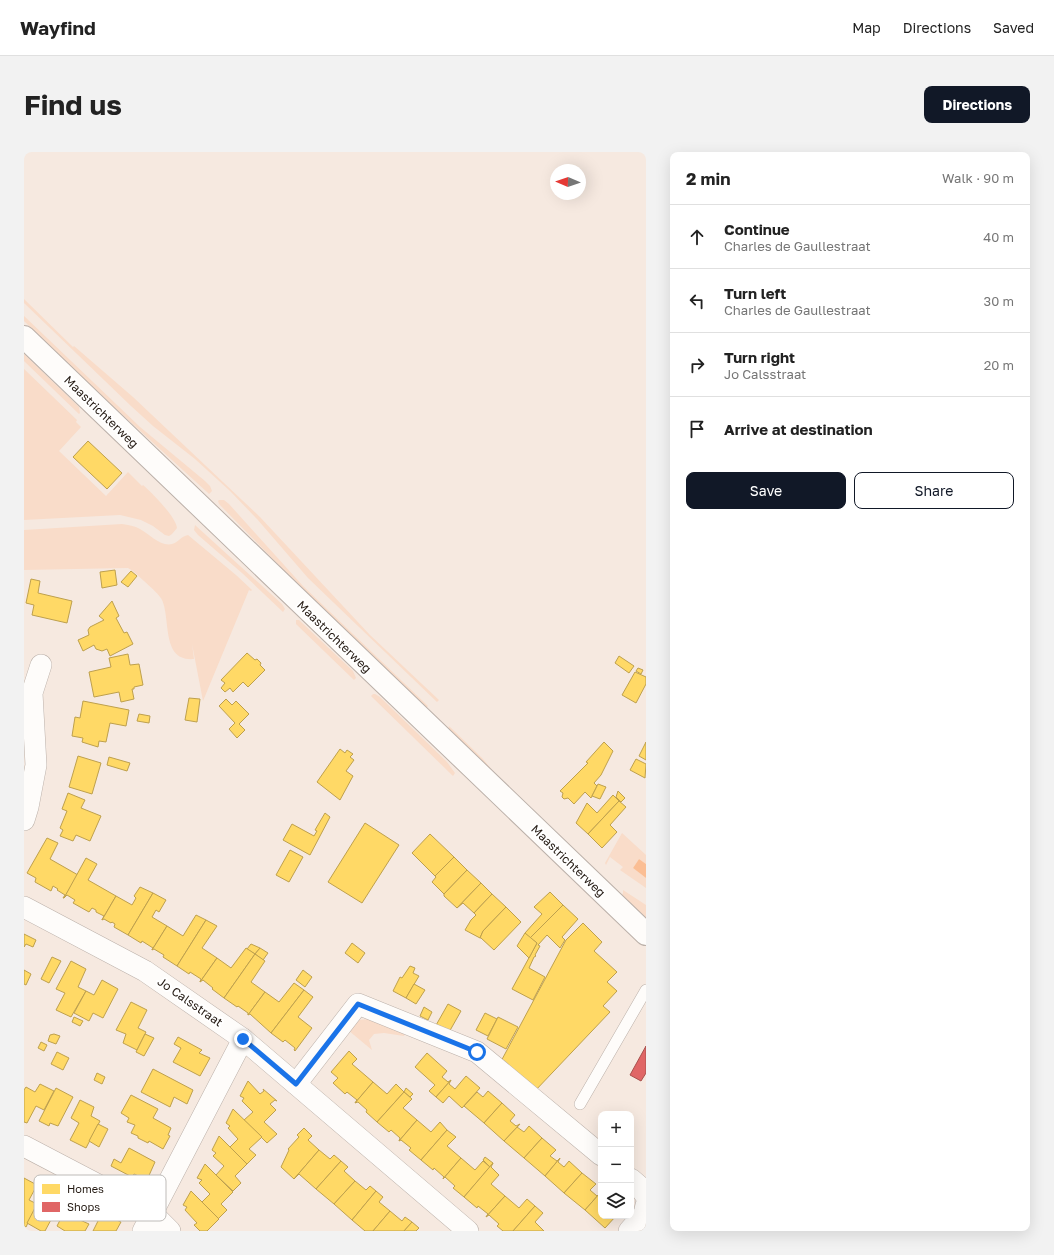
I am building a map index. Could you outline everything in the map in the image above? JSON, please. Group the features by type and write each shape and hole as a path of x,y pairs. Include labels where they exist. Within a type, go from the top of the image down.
{"main road":[{"name":"Maastrichterweg","path":"24,338 646,934"}],"street":[{"path":"24,820 36,765 32,693 41,664"},
{"name":"Jo Calsstraat","path":"24,907 145,971 243,1039 468,1231"},
{"path":"296,1084 358,1004 477,1052 598,1152"},
{"path":"166,1187 243,1039"},
{"path":"24,1146 71,1175"},
{"path":"634,1182 646,1196"},
{"path":"629,1231 644,1214 646,1205"},
{"path":"148,1222 170,1231"}],"lane":[{"path":"580,1104 646,990"}],"shaded area":[{"path":"24,299 73,347 74,346 133,397 260,517 370,635 439,700 437,702 308,578 257,519 230,491 195,459 153,426 131,406 24,303"},
{"path":"24,316 140,427 205,481 210,486 212,491 209,494 104,398 24,321"},
{"path":"24,354 79,407 79,414 24,361"},
{"path":"24,369 77,420 76,422 81,427 59,451 106,496 128,472 163,505 173,518 177,528 172,534 169,536 165,535 153,526 141,520 120,515 24,520"},
{"path":"219,500 224,500 229,504 303,586 428,706 425,709 304,591 219,504"},
{"path":"122,524 138,528 164,544 174,543 188,535 252,590 249,590 203,701 192,644 194,659 184,658 176,654 169,638 165,608 162,600 153,589 133,571 128,568 24,570 24,530"},
{"path":"195,525 282,604 285,609 283,612 242,573 198,535 194,530"},
{"path":"296,620 299,620 353,671 356,678 354,680 296,624"},
{"path":"373,694 380,697 447,762 455,773 453,776 371,696"},
{"path":"449,726 483,759 492,770 490,771 448,730"},
{"path":"622,833 646,855 646,864 639,859 633,868 646,878 646,888 620,870 623,867 610,857 606,865 605,863"},
{"path":"639,859 646,864 646,878 633,868"},
{"path":"623,890 646,905 646,920 620,895 622,895"},
{"path":"368,1019 405,1032 404,1036 384,1033 374,1034 369,1040 372,1050 348,1030 359,1020"}],"building: Homes":[{"path":"88,441 122,473 107,489 73,457"},
{"path":"115,570 117,585 102,588 100,572"},
{"path":"131,571 137,576 128,587 121,582"},
{"path":"31,579 40,581 38,593 72,601 67,623 32,615 34,605 26,603"},
{"path":"112,601 119,616 116,618 124,633 127,632 133,644 110,656 107,649 102,651 96,649 94,645 83,651 78,640 89,635 88,630 90,627 104,620 99,616"},
{"path":"247,653 255,660 257,659 265,670 248,687 243,682 233,692 230,688 225,692 221,688 225,683 221,680"},
{"path":"128,654 130,665 139,664 143,685 132,689 134,699 121,702 119,692 94,697 89,672 111,667 109,658"},
{"path":"619,656 634,666 629,673 615,663"},
{"path":"638,668 643,670 641,674 636,671"},
{"path":"635,672 646,677 646,684 636,703 622,695"},
{"path":"189,698 200,699 197,722 185,720"},
{"path":"226,699 232,705 236,701 249,714 239,724 245,730 237,738 229,729 235,723 219,706"},
{"path":"83,701 129,710 126,726 110,723 106,742 99,741 98,747 82,742 83,738 72,736 75,717 80,718"},
{"path":"139,714 150,716 149,723 137,721"},
{"path":"604,742 613,751 601,775 594,783 597,786 591,798 585,792 574,804 568,798 564,799 562,797 563,793 560,791 588,763 586,762"},
{"path":"646,742 646,760 639,756"},
{"path":"340,749 345,753 347,750 353,754 350,757 354,760 346,771 353,776 340,800 317,782"},
{"path":"78,756 101,763 92,794 69,787"},
{"path":"109,757 130,763 127,771 107,765"},
{"path":"636,759 646,764 645,778 630,770"},
{"path":"598,784 606,787 600,799 592,796"},
{"path":"618,791 625,798 621,802 616,797"},
{"path":"68,793 85,800 81,808 101,816 90,841 76,835 73,841 60,836 63,830 60,828 67,811 62,809"},
{"path":"613,795 619,801 588,834 576,823 587,803 597,813"},
{"path":"619,801 626,807 610,825 617,832 602,848 588,834"},
{"path":"325,813 330,817 310,855 283,840 292,824 314,836 317,831 315,830"},
{"path":"365,823 399,845 362,903 328,882"},
{"path":"430,834 454,857 435,876 412,853"},
{"path":"47,838 58,843 50,859 78,875 64,898 65,895 57,890 58,889 53,886 51,891 35,882 36,878 27,873"},
{"path":"290,850 303,857 289,882 276,875"},
{"path":"454,857 467,870 444,894 432,882 436,877 435,876"},
{"path":"86,858 97,864 88,880 116,896 102,920 104,916 96,912 96,910 92,908 89,912 73,903 75,900 67,895 64,898"},
{"path":"467,870 481,883 457,908 444,896 444,894"},
{"path":"481,883 492,894 474,913 463,903 457,908"},
{"path":"140,887 153,893 128,935 114,927 115,924 112,922 111,923 104,919 102,920 116,896 132,905 136,898 134,896"},
{"path":"550,892 563,905 530,938 525,933 542,914 534,907"},
{"path":"153,893 166,900 159,912 156,910 152,917 167,926 152,950 153,948 142,941 141,943 128,935"},
{"path":"492,894 506,907 483,931 480,938 465,930 476,915 474,913"},
{"path":"563,905 578,919 562,937 565,940 560,948 547,935 538,945 540,946 529,968 545,977 533,1000 512,989 537,943 530,938"},
{"path":"506,907 521,922 494,950 480,938 483,931"},
{"path":"196,915 206,920 177,966 163,957 164,955 154,949 152,950 167,926 183,936"},
{"path":"206,920 217,926 202,948 217,958 200,982 201,979 190,972 189,974 177,966"},
{"path":"583,923 602,942 594,951 617,972 607,982 617,991 603,1006 610,1012 534,1092 499,1065 566,940"},
{"path":"525,933 537,943 529,958 517,946"},
{"path":"24,934 36,940 33,947 26,944 24,947"},
{"path":"352,943 365,953 358,963 345,953"},
{"path":"251,944 260,948 255,954 247,949"},
{"path":"246,948 255,954 224,998 203,980 200,982 217,958 231,968"},
{"path":"260,948 268,953 263,960 255,954"},
{"path":"255,954 265,961 251,982 265,992 248,1015 248,1013 224,998"},
{"path":"52,957 61,961 49,983 41,979"},
{"path":"71,961 86,969 78,987 86,991 71,1017 56,1010 65,993 56,989"},
{"path":"410,966 415,968 413,973 419,976 406,998 393,991 400,977 402,978"},
{"path":"24,970 31,974 26,985 24,984"},
{"path":"303,970 312,977 305,987 296,980"},
{"path":"102,980 118,989 103,1018 93,1013 89,1021 74,1013 86,991 94,995"},
{"path":"294,983 304,990 271,1033 250,1014 248,1015 265,992 279,1002"},
{"path":"414,984 425,990 416,1004 406,998"},
{"path":"304,990 313,997 298,1017 312,1028 295,1051 295,1048 285,1040 283,1042 271,1033"},
{"path":"131,1002 147,1010 138,1028 146,1032 137,1050 123,1043 126,1034 116,1030"},
{"path":"448,1004 461,1011 448,1034 435,1027"},
{"path":"424,1007 432,1012 428,1020 420,1016"},
{"path":"485,1013 497,1019 488,1036 476,1030"},
{"path":"74,1017 83,1021 80,1026 72,1022"},
{"path":"498,1017 518,1027 506,1049 487,1039"},
{"path":"54,1034 60,1036 56,1044 48,1041 50,1035"},
{"path":"145,1034 154,1038 144,1056 136,1052"},
{"path":"178,1037 202,1050 199,1053 210,1058 200,1076 173,1062 181,1048 174,1044"},
{"path":"41,1042 47,1045 44,1051 38,1048"},
{"path":"349,1051 357,1059 352,1064 373,1082 355,1103 357,1100 347,1092 345,1094 333,1083 338,1078 331,1072"},
{"path":"57,1052 69,1058 63,1070 51,1064"},
{"path":"427,1053 447,1071 442,1077 448,1082 451,1080 436,1097 429,1091 435,1085 415,1067"},
{"path":"153,1069 193,1090 187,1104 174,1097 170,1107 141,1092"},
{"path":"97,1073 105,1077 102,1084 94,1080"},
{"path":"466,1076 480,1088 462,1108 449,1096 443,1103 436,1097 451,1080 449,1084 455,1089"},
{"path":"248,1081 260,1094 264,1091 263,1089 277,1101 275,1100 270,1104 276,1110 264,1122 277,1134 267,1143 244,1120 253,1112 242,1101 244,1098 240,1096"},
{"path":"373,1082 387,1094 396,1084 404,1092 377,1122 358,1102 355,1103"},
{"path":"40,1084 54,1091 44,1110 36,1106 27,1123 24,1122 24,1090 26,1087 35,1092"},
{"path":"56,1088 73,1097 58,1126 50,1123 49,1126 39,1121"},
{"path":"406,1088 413,1094 410,1097 404,1092"},
{"path":"488,1091 502,1103 484,1123 464,1106 477,1092 483,1097"},
{"path":"404,1092 412,1099 403,1108 417,1120 399,1141 400,1138 391,1130 389,1132 377,1122"},
{"path":"131,1095 158,1109 153,1118 171,1128 168,1135 170,1136 163,1149 149,1141 148,1143 138,1138 138,1136 131,1133 135,1125 127,1122 129,1118 121,1113"},
{"path":"80,1100 94,1107 91,1116 100,1121 86,1148 70,1140 79,1123 71,1118"},
{"path":"502,1103 515,1115 510,1121 516,1126 520,1124 504,1141 484,1123"},
{"path":"233,1109 262,1137 249,1149 256,1155 247,1164 230,1147 238,1139 228,1128 230,1126 226,1123"},
{"path":"417,1120 431,1132 440,1122 447,1130 421,1160 409,1150 411,1148 401,1140 399,1141"},
{"path":"98,1124 108,1129 99,1147 89,1141"},
{"path":"529,1126 542,1138 524,1158 504,1141 517,1127 524,1132"},
{"path":"304,1128 312,1136 308,1140 319,1150 294,1179 281,1167 289,1150 288,1149 299,1137 297,1135"},
{"path":"447,1130 456,1137 447,1146 461,1158 443,1179 444,1177 434,1168 433,1170 421,1160"},
{"path":"219,1136 247,1164 235,1176 241,1183 233,1191 216,1175 224,1166 213,1156 216,1153 212,1150"},
{"path":"542,1138 556,1150 550,1156 557,1161 560,1158 545,1176 524,1158"},
{"path":"129,1148 155,1162 149,1175 128,1175 111,1166 114,1159 121,1163"},
{"path":"319,1150 330,1159 334,1155 341,1161 316,1189 299,1174 294,1179"},
{"path":"485,1157 493,1163 490,1167 483,1160"},
{"path":"461,1158 475,1170 483,1161 490,1167 464,1197 453,1188 455,1186 445,1177 443,1179"},
{"path":"560,1158 558,1162 564,1167 569,1161 582,1173 564,1193 545,1176"},
{"path":"341,1161 348,1167 344,1171 355,1181 334,1204 316,1189"},
{"path":"493,1163 491,1167 499,1175 491,1184 505,1196 486,1217 488,1214 478,1206 477,1208 464,1197"},
{"path":"205,1164 233,1192 221,1204 227,1210 218,1219 202,1202 210,1194 199,1183 202,1180 197,1178"},
{"path":"582,1173 596,1184 590,1190 598,1195 585,1210 564,1193"},
{"path":"24,1178 34,1183 34,1191 29,1200 34,1202 34,1210 26,1227 24,1226"},
{"path":"355,1181 366,1190 370,1186 376,1191 352,1220 334,1204"},
{"path":"191,1191 219,1219 207,1231 200,1231 194,1225 197,1223 185,1210 187,1207 183,1205"},
{"path":"376,1191 383,1197 379,1202 390,1211 373,1231 365,1231 352,1220"},
{"path":"598,1195 598,1219 613,1219 605,1228 585,1210"},
{"path":"505,1196 519,1208 527,1199 535,1206 513,1231 503,1231 497,1226 499,1224 489,1215 486,1217"},
{"path":"535,1206 543,1213 535,1222 544,1231 513,1231"},
{"path":"34,1210 34,1221 50,1221 45,1231 41,1231 27,1223"},
{"path":"390,1211 402,1221 405,1217 412,1222 404,1231 373,1231"},
{"path":"60,1221 82,1221 89,1224 85,1231 65,1231 57,1226"},
{"path":"98,1221 121,1222 116,1231 93,1231"},
{"path":"412,1222 419,1228 416,1231 404,1231"}],"building: Shops":[{"path":"646,1046 646,1073 641,1081 630,1075"}],"route":[{"path":"243,1039 296,1084 358,1004 477,1052"}]}
